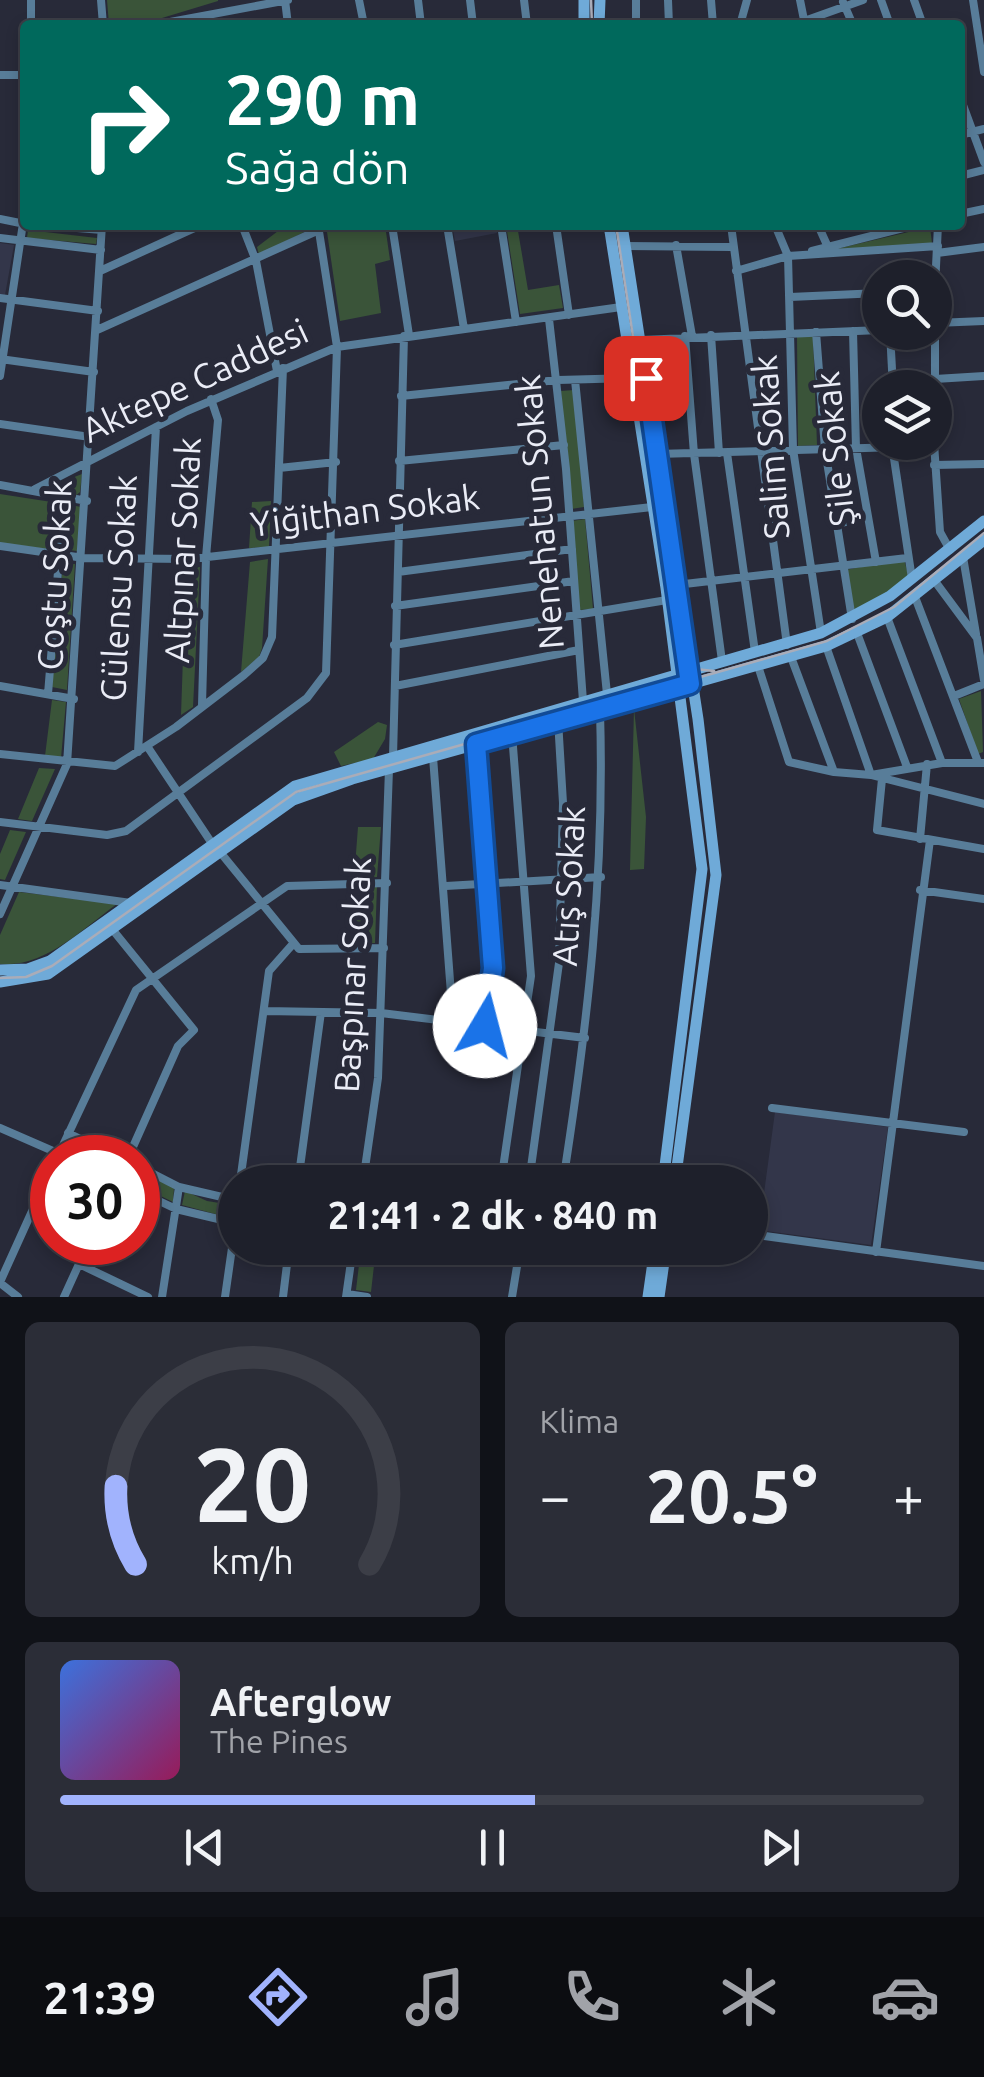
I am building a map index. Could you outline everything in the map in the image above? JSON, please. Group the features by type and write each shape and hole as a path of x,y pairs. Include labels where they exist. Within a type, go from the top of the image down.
{"street":[{"path":"195,20 286,0"},
{"path":"810,20 843,2 862,0"},
{"path":"973,0 984,72"},
{"path":"965,110 984,162"},
{"path":"965,134 984,129"},
{"path":"0,376 24,230"},
{"name":"Coştu Sokak","path":"0,914 67,764 84,558 102,230"},
{"path":"100,270 190,230"},
{"path":"0,754 115,766 263,658 272,637 280,370 256,262 244,230"},
{"path":"97,330 256,262 315,230"},
{"path":"0,822 107,834 126,831 307,698 326,673 337,347 319,230"},
{"name":"Başpınar Sokak","path":"365,1165 381,1013 406,335 393,230"},
{"path":"448,230 464,329"},
{"path":"502,230 516,322"},
{"path":"557,230 569,315"},
{"path":"610,230 667,600 712,820 716,875 677,1165"},
{"path":"623,230 676,585 702,869 665,1165"},
{"path":"731,230 789,651 834,772"},
{"path":"776,230 788,256"},
{"path":"820,230 827,245"},
{"path":"856,230 859,238"},
{"path":"803,255 886,230"},
{"path":"937,260 938,230"},
{"path":"0,238 101,250"},
{"path":"676,244 688,336 694,454 718,663"},
{"path":"626,246 732,247"},
{"path":"736,271 788,256 984,248"},
{"name":"Salim Sokak","path":"788,256 793,450 820,633"},
{"path":"790,297 862,294"},
{"path":"0,298 98,311"},
{"name":"Aktepe Caddesi","path":"35,489 211,400 337,347 622,307"},
{"name":"Nenehatun Sokak","path":"549,318 564,444 582,701"},
{"path":"952,322 984,321"},
{"name":"Şile Sokak","path":"853,331 856,448 876,562"},
{"path":"641,340 862,331"},
{"path":"816,332 825,449 852,619"},
{"path":"711,336 723,453 755,652"},
{"path":"1,359 94,372"},
{"path":"952,381 984,376"},
{"path":"401,396 558,380 632,378"},
{"path":"575,380 606,694"},
{"name":"Altpınar Sokak","path":"202,705 206,557 218,420 211,400"},
{"path":"0,424 90,437"},
{"name":"Gülensu Sokak","path":"138,752 156,427"},
{"path":"399,461 564,444"},
{"path":"657,454 862,447"},
{"path":"894,460 912,579"},
{"path":"934,460 940,532 950,550"},
{"path":"279,468 336,462"},
{"path":"934,465 984,464"},
{"path":"0,485 87,501"},
{"path":"48,694 64,498"},
{"name":"Yiğithan Sokak","path":"0,548 84,558 206,557 652,507"},
{"path":"836,524 868,517"},
{"path":"0,970 28,969 50,960 131,902 294,800 391,763 606,694 758,666 852,619 912,579 984,521"},
{"path":"391,763 433,756 600,710 755,652 826,646 886,616 984,540"},
{"path":"398,572 572,549"},
{"path":"954,696 984,682 963,557"},
{"path":"676,585 907,558"},
{"path":"934,580 979,642"},
{"path":"396,606 574,582"},
{"path":"871,776 942,762 981,762 914,597"},
{"path":"394,645 667,600"},
{"path":"886,616 942,762"},
{"path":"857,632 907,767"},
{"path":"826,646 871,776"},
{"path":"395,686 579,650"},
{"path":"758,666 789,762 925,787 984,804"},
{"path":"0,686 74,699"},
{"name":"Atış Sokak","path":"565,1165 601,877 600,710"},
{"path":"531,1165 559,963 562,879 558,720"},
{"path":"502,1165 531,976 512,734"},
{"path":"476,744 493,968 485,1026"},
{"path":"147,746 177,794 292,945 299,950 384,948"},
{"path":"433,756 446,886 453,1020"},
{"path":"876,1252 920,890 927,764"},
{"path":"882,780 877,830 984,850"},
{"path":"0,982 48,974 217,848"},
{"path":"446,886 601,877"},
{"path":"72,1135 68,1133 136,990 287,886 386,882"},
{"path":"0,886 131,902"},
{"path":"920,890 984,900"},
{"path":"112,928 194,1030 178,1046 138,1135"},
{"path":"242,1165 269,971 292,945"},
{"path":"265,1010 381,1013 584,1038"},
{"path":"300,1165 321,1012"},
{"path":"772,1108 964,1132"},
{"path":"0,1128 30,1142"},
{"path":"160,1176 218,1196"},
{"path":"162,1297 180,1186"},
{"path":"160,1201 218,1220"},
{"path":"18,1297 0,1282 30,1216"},
{"path":"768,1237 984,1266"},
{"path":"64,1297 79,1265"},
{"path":"81,1265 148,1297"},
{"path":"225,1297 229,1265"},
{"path":"283,1297 288,1265"},
{"path":"351,1265 347,1295 367,1297"},
{"path":"512,1297 517,1265"},
{"path":"648,1297 653,1265"},
{"path":"659,1297 664,1265"}],"shaded area":[{"path":"453,230 497,233 455,241"},
{"path":"0,243 14,245 5,295 0,294"},
{"path":"775,1112 888,1127 871,1245 768,1231 768,1165"}],"green space":[{"path":"107,0 218,0 155,20 109,20"},
{"path":"28,230 97,238 96,244 27,238"},
{"path":"279,230 308,230 259,255 257,247"},
{"path":"327,230 386,230 390,260 375,264 381,313 340,321"},
{"path":"507,230 518,230 528,290 559,285 563,308 520,314"},
{"path":"917,230 930,230 932,243 836,249"},
{"path":"813,336 817,445 798,446 797,337"},
{"path":"574,390 584,507 571,509 561,391"},
{"path":"82,474 80,492 74,497 44,489"},
{"path":"0,494 58,503 54,550 0,543"},
{"path":"271,501 269,547 249,548 252,502"},
{"path":"66,504 81,507 77,551 62,549"},
{"path":"585,519 593,609 579,610 572,521"},
{"path":"268,559 262,648 259,657 241,672 250,562"},
{"path":"904,559 909,578 855,613 845,570"},
{"path":"63,564 75,564 67,690 52,687"},
{"path":"200,567 193,707 181,715 186,569"},
{"path":"981,691 983,752 978,754 959,699"},
{"path":"52,700 66,702 61,758 45,756"},
{"path":"634,709 646,817 644,869 630,870"},
{"path":"378,722 387,725 385,739 373,759 341,766 334,752"},
{"path":"39,768 55,769 32,821 18,819"},
{"path":"358,827 381,827 377,877 354,879"},
{"path":"10,830 26,832 5,880 0,879 0,854"},
{"path":"377,886 375,943 353,944 355,889"},
{"path":"19,892 117,904 48,953 17,964 0,964 0,935"},
{"path":"160,1180 174,1187 173,1202 160,1196"},
{"path":"185,1191 218,1203 218,1215 182,1205"},
{"path":"359,1265 374,1265 371,1292 356,1290"}],"tram line":[{"path":"591,0 592,20"},
{"path":"617,230 681,652 695,669 714,671"},
{"path":"0,978 26,977 52,966 296,792 827,641 894,607 984,533"}],"route":[{"path":"485,1026 493,968 476,744 690,684 646,378"}]}
